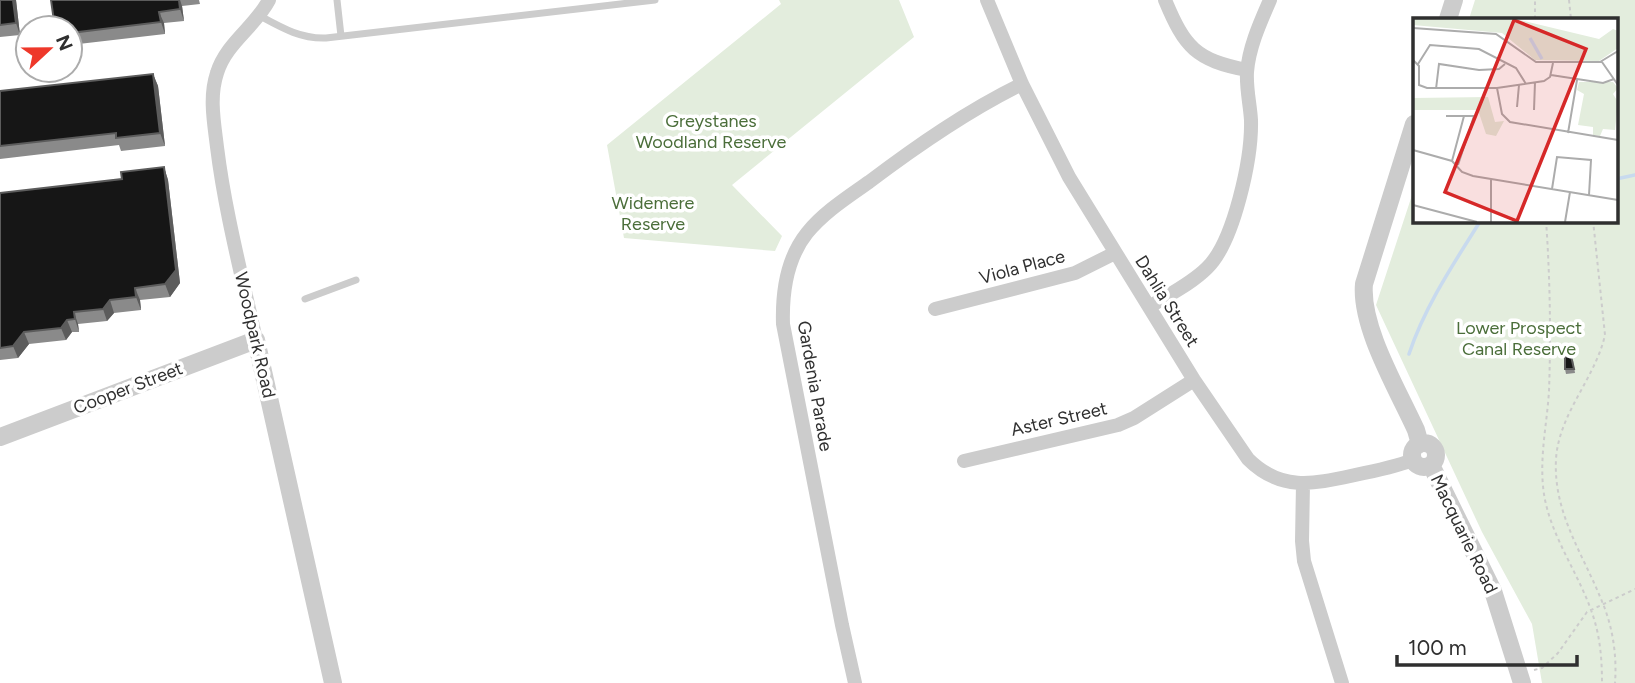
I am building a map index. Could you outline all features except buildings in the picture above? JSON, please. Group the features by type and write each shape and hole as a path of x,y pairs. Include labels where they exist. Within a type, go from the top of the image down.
{"street":[{"name":"Woodpark Road","path":"269,0 260,16 233,44 221,62 216,73 212,101 224,199 333,683"},
{"name":"Dahlia Street","path":"987,0 1022,84 1069,177 1194,380 1237,446 1253,464 1276,478 1303,484 1347,477 1422,456"},
{"path":"1165,0 1179,29 1195,52 1206,59 1247,70"},
{"path":"1149,307 1207,268 1221,250 1231,226 1249,149 1251,121 1247,70 1255,34 1270,0"},
{"path":"1448,18 1454,0"},
{"name":"Gardenia Parade","path":"855,683 783,324 782,303 786,281 793,258 807,234 827,213 960,117 1022,84"},
{"name":"Macquarie Road","path":"1413,130 1364,284 1363,303 1374,338 1416,430 1422,456 1493,591 1521,679"},
{"name":"Viola Place","path":"935,309 1075,274 1115,253"},
{"name":"Cooper Street","path":"0,437 256,340"},
{"name":"Aster Street","path":"964,461 1118,425 1194,380"},
{"path":"1303,484 1304,561 1342,683"}],"lane":[{"path":"337,0 341,36"},
{"path":"573,0 574,9"},
{"path":"260,16 291,32 316,38 655,0"},
{"path":"305,299 356,280"}],"path":[{"path":"1535,0 1535,18"},
{"path":"1569,0 1571,18"},
{"path":"1546,222 1550,273 1550,368 1542,444 1542,486 1547,515 1591,610 1602,648 1602,683"},
{"path":"1593,222 1605,335 1602,349 1572,406 1560,436 1556,457 1558,499 1564,520 1604,606 1614,645 1615,683"},
{"path":"1521,679 1542,668 1558,653 1584,615 1635,589"}],"green space":[{"name":"Greystanes Woodland Reserve","path":"779,0 899,0 914,37 732,185 782,236 775,251 624,238 607,145 781,4"},
{"name":"Lower Prospect Canal Reserve","path":"1475,0 1635,0 1635,683 1542,683 1532,624 1482,532 1376,305 1413,192 1413,222 1618,222 1618,18 1469,18"}],"waterway":[{"path":"1618,179 1635,175"},
{"path":"1409,354 1432,302 1480,222"}],"park label":[{"name":"Widemere Reserve","path":"653,213"}]}
